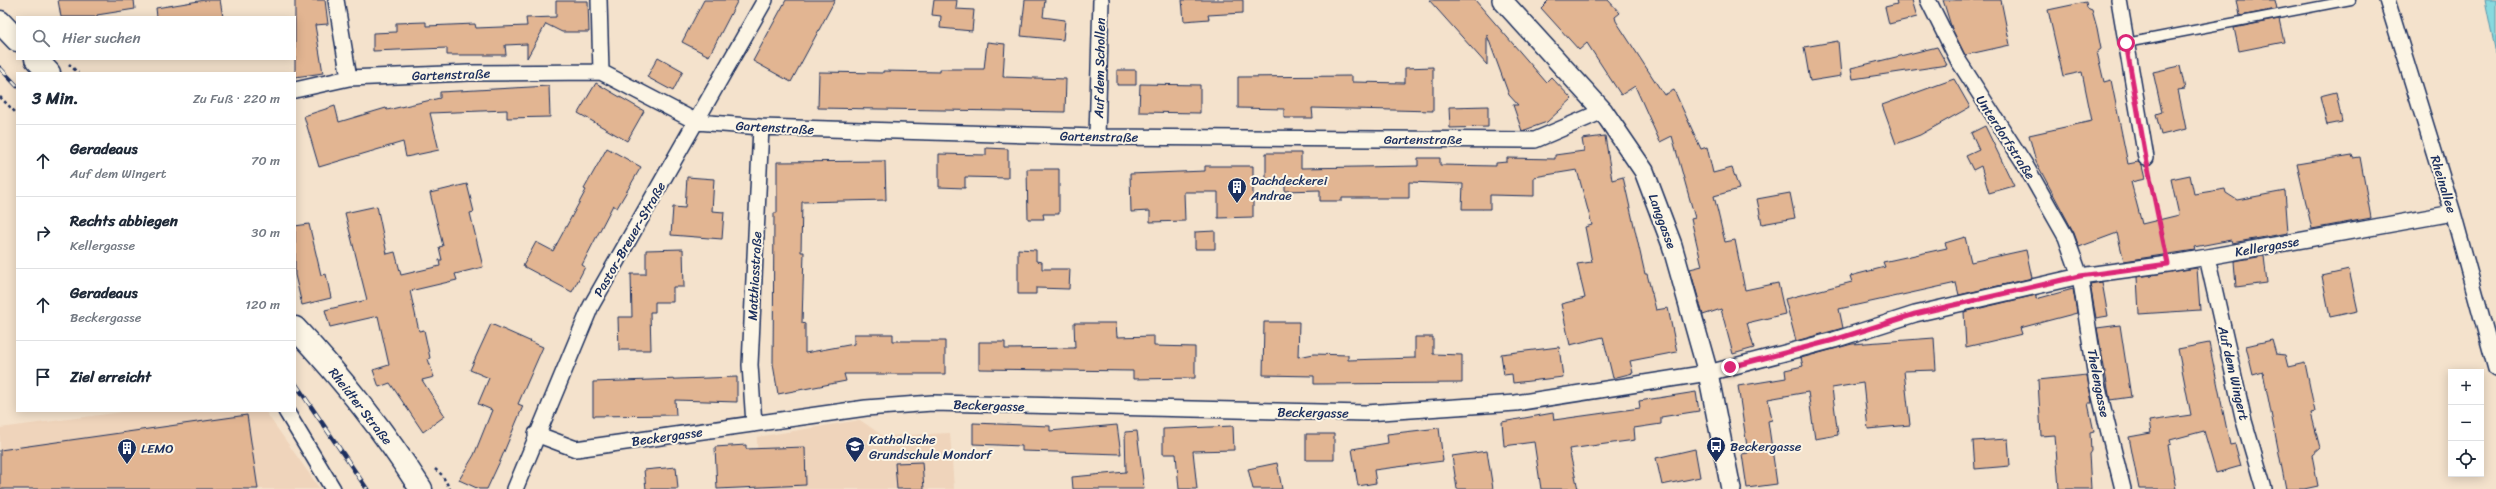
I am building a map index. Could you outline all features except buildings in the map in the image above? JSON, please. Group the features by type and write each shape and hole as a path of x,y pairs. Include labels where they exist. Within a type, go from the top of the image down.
{"main road":[{"path":"0,22 16,39"},
{"path":"37,60 48,72"},
{"name":"Rheidter Straße","path":"296,329 334,370 370,415 398,453 420,489"}],"street":[{"path":"336,0 349,78"},
{"path":"599,0 601,72"},
{"name":"Pastor-Breuer-Straße","path":"515,489 536,434 591,306 765,0"},
{"name":"Auf dem Schollen","path":"1097,137 1101,0"},
{"name":"Langgasse","path":"1502,0 1603,111 1644,171 1672,245 1708,373 1731,489"},
{"name":"Unterdorfstraße","path":"1928,0 1958,60 2024,163 2066,237 2080,276"},
{"path":"2119,0 2146,158"},
{"name":"Rheinallee","path":"2387,0 2454,213 2496,369"},
{"name":"Gartenstraße","path":"296,90 349,78 469,73 601,72 697,122 761,127 1097,137 1535,140 1603,111"},
{"name":"Matthiasstraße","path":"754,424 750,365 761,127"},
{"name":"Kellergasse","path":"2080,276 2168,264 2454,213"},
{"name":"Auf dem Wingert","path":"2207,257 2244,421 2264,489"},
{"name":"Beckergasse","path":"536,434 576,449 866,408 932,404 1366,413 1516,403 1708,373 1834,340 1915,314 2080,276"},
{"name":"Thelengasse","path":"2080,276 2097,384 2123,489"},
{"path":"287,412 333,489"}],"lane":[{"path":"2126,43 2352,0"}],"path":[{"path":"66,60 77,72"},
{"path":"0,97 16,113"},
{"path":"2146,158 2168,264"}],"shaded area":[{"name":"LEMO","path":"122,412 266,412 320,489 0,489 0,428"},
{"name":"Katholische Grundschule Mondorf","path":"860,420 883,436 950,433 954,489 758,489 757,437"}],"water":[{"path":"2485,0 2496,0 2496,54"}],"railway":[{"path":"0,68 16,85"},
{"path":"296,384 367,489"}],"place":[{"name":"Dachdeckerei Andrae","path":"1237,204"},
{"name":"Katholische Grundschule Mondorf","path":"855,463"},
{"name":"Beckergasse","path":"1716,463"},
{"name":"LEMO","path":"127,465"}],"route":[{"path":"1730,367 1834,340 1915,314 2080,276 2168,264 2146,158 2126,43"}]}
